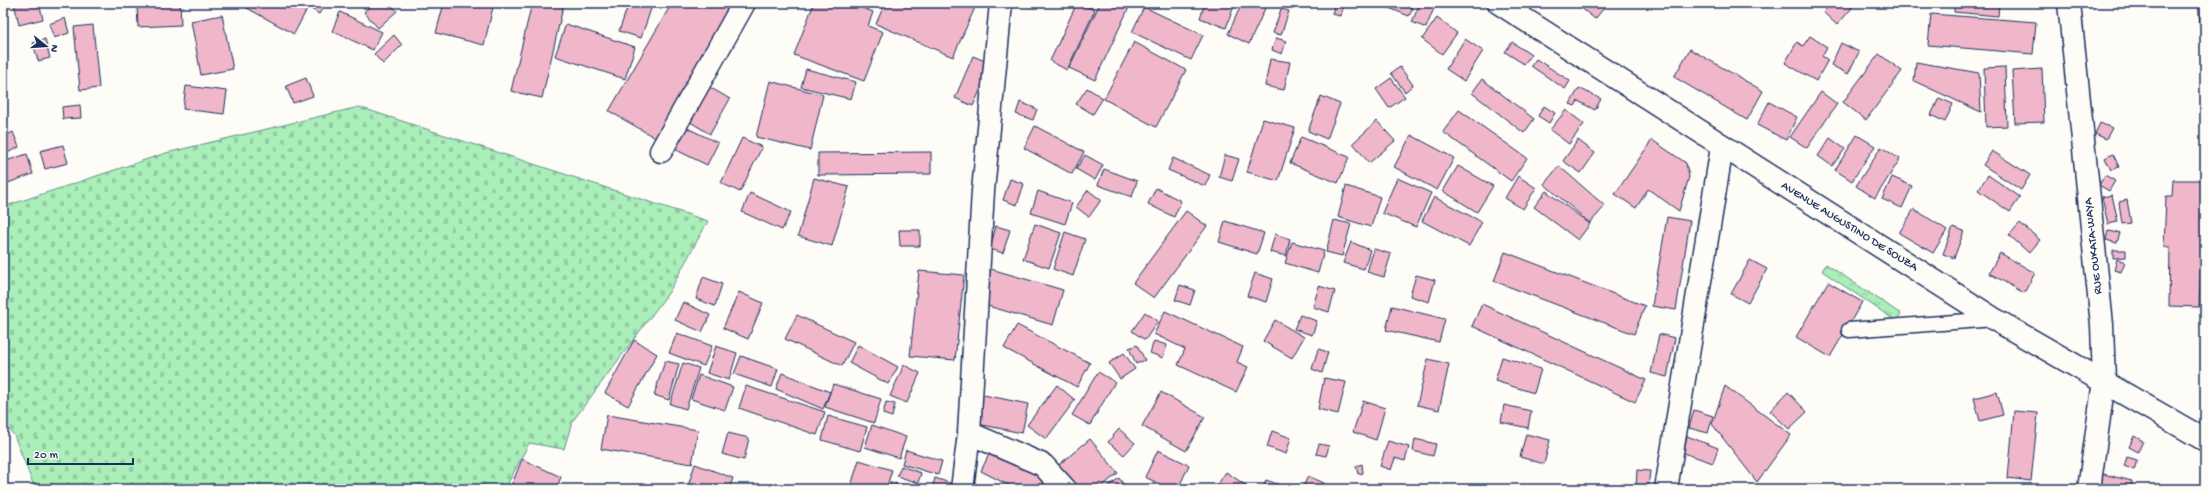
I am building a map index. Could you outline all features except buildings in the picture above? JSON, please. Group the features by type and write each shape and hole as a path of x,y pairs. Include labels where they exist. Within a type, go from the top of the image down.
{"street":[{"path":"661,151 744,3"},
{"path":"962,489 969,433 983,191 1001,3"},
{"name":"AVENUE AUGUSTINO DE SOUZA","path":"1499,3 1994,319 2104,380 2205,440"},
{"name":"RUE OUKATA-WAYA","path":"2069,3 2102,325 2104,380 2088,489"},
{"path":"1666,489 1722,146"},
{"path":"969,433 1042,465 1065,489"}],"lane":[{"path":"1849,330 1994,319"}],"green space":[{"path":"359,107 708,221 669,292 572,422 564,449 529,443 505,489 35,489 14,435 3,423 3,207 166,153"},
{"path":"1826,264 1901,314 1896,321 1822,271"}]}
